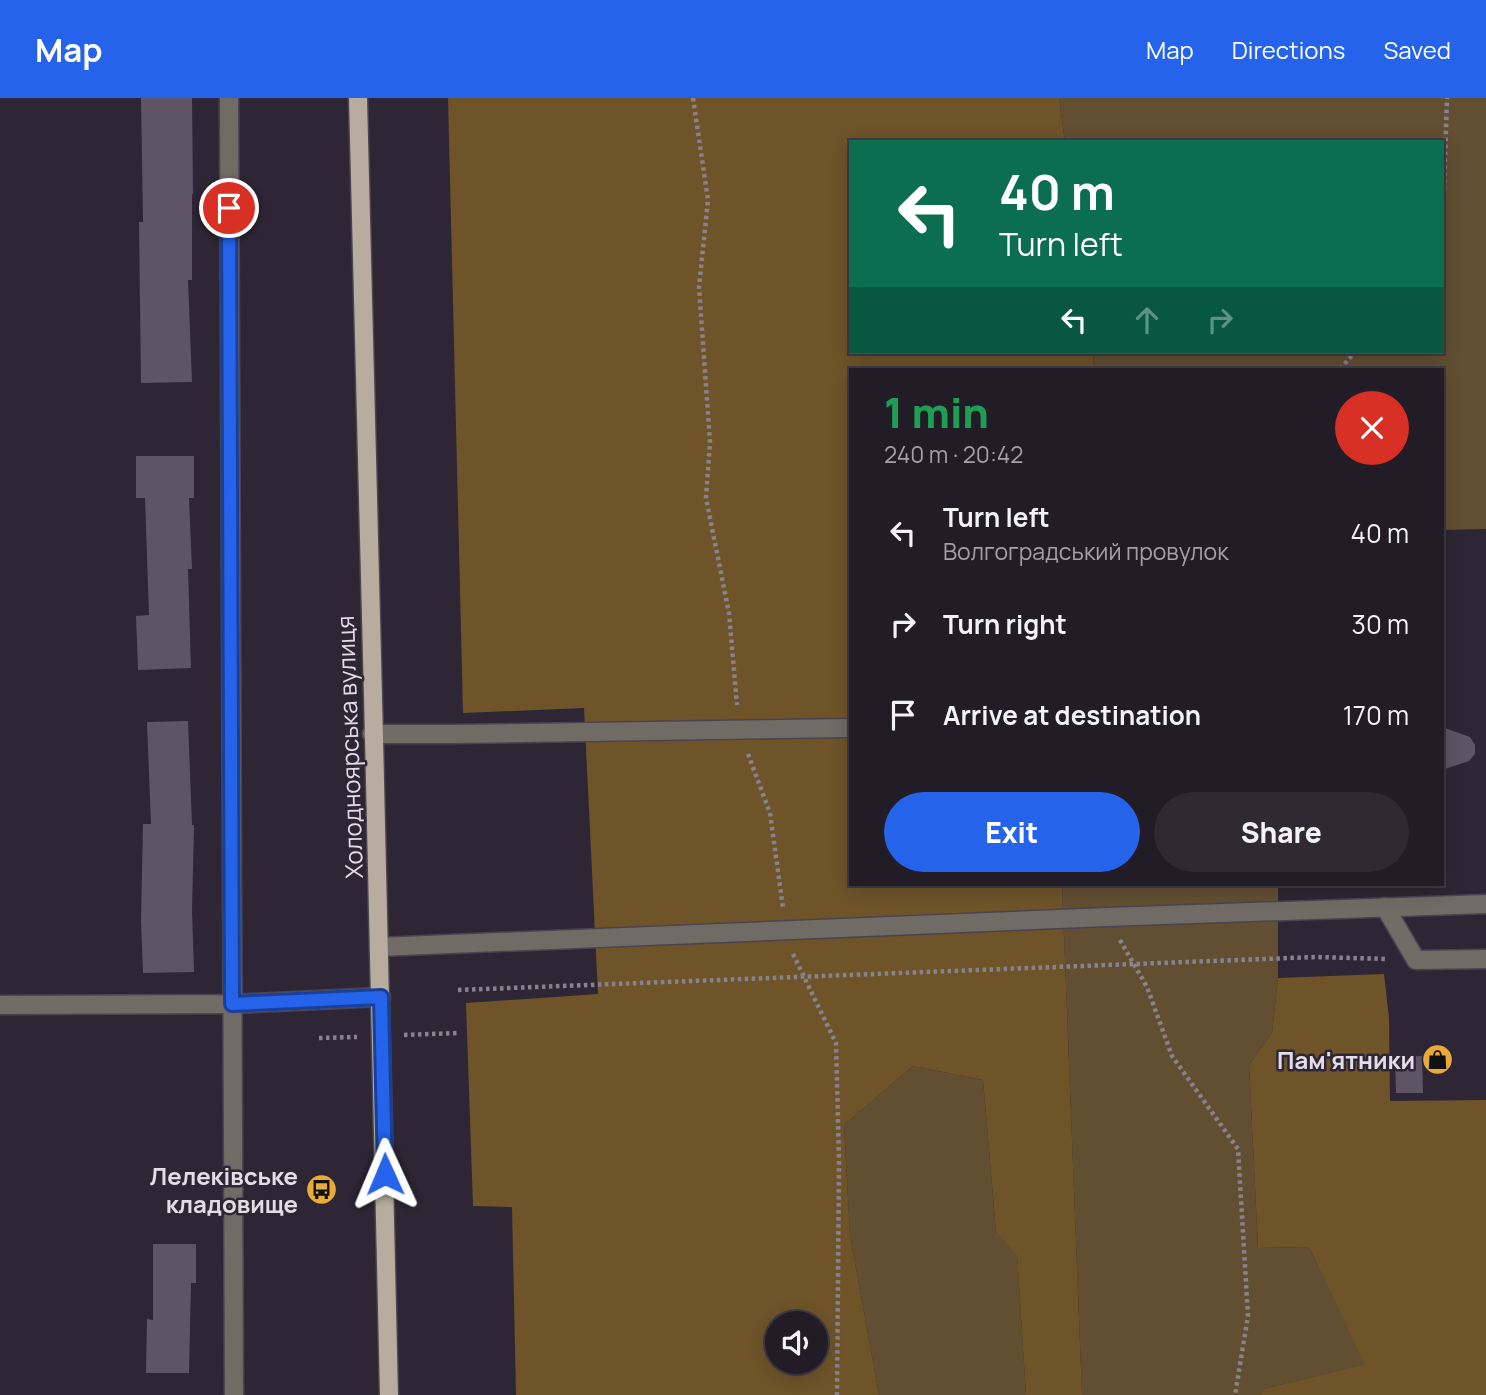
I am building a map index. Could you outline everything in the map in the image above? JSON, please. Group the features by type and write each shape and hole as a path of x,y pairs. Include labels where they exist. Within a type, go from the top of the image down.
{"main road":[{"name":"Холодноярська вулиця","path":"358,98 389,1395"}],"street":[{"path":"229,98 234,1395"},
{"path":"372,734 849,729"},
{"path":"379,947 1486,904"},
{"path":"1385,907 1416,960 1486,959"},
{"path":"0,1005 232,1004 381,997"}],"path":[{"path":"1444,191 1447,98"},
{"path":"1341,368 1353,354"},
{"path":"1107,917 1147,986 1172,1056 1238,1149 1248,1316 1235,1395"},
{"path":"458,990 1316,957 1416,960"}],"shaded area":[{"path":"448,98 1059,98 1065,140 849,140 849,354 1093,354 1094,368 849,368 849,886 1062,886 1082,1395 1026,1395 1017,1255 996,1232 983,1080 913,1066 844,1125 850,1235 879,1395 516,1395 512,1207 473,1206 466,1003 598,994 584,708 463,713"},
{"path":"1059,98 1486,98 1486,529 1444,530 1444,368 1094,368 1093,354 1444,354 1444,140 1065,140"},
{"path":"1062,886 1278,886 1278,978 1272,1033 1249,1065 1258,1248 1309,1247 1366,1364 1263,1389 1261,1395 1082,1395"},
{"path":"1384,974 1389,1018 1390,1101 1486,1100 1486,1395 1261,1395 1263,1389 1365,1364 1309,1247 1258,1248 1249,1065 1272,1033 1278,978"},
{"path":"913,1066 983,1080 996,1232 1017,1254 1026,1395 879,1395 850,1235 844,1125"}],"building":[{"path":"141,98 192,98 192,280 188,280 192,382 141,383"},
{"path":"136,456 194,456 194,498 189,498 192,569 188,569 191,668 138,670 136,616 149,615 145,498 136,498"},
{"path":"188,721 194,825 194,972 143,973 143,824 151,824 147,722"},
{"path":"1444,728 1470,737 1475,745 1475,754 1469,761 1444,769"},
{"path":"1422,1056 1423,1093 1396,1093 1395,1057"},
{"path":"153,1244 196,1244 196,1283 191,1283 189,1373 146,1373 147,1319 153,1320"}],"place":[{"name":"Пам'ятники","path":"1438,1059"},
{"name":"Лелеківське кладовище","path":"321,1189"}],"route":[{"path":"229,208 232,1004 381,997 385,1174"}]}
